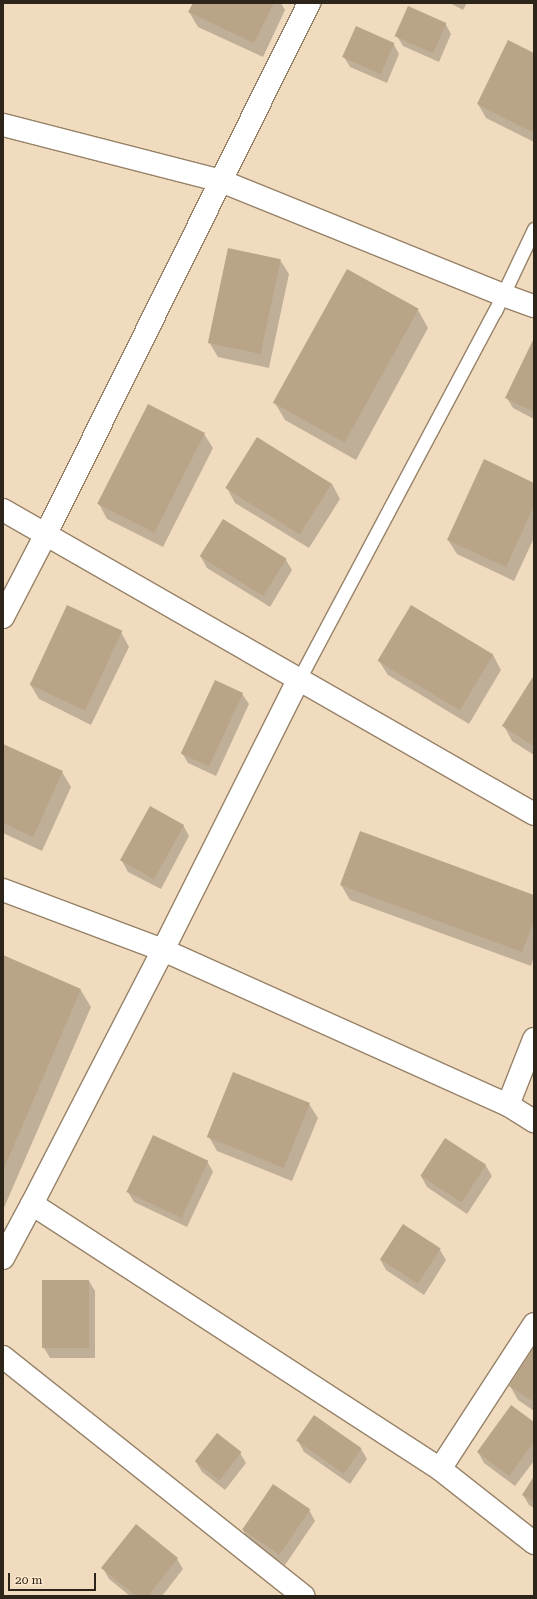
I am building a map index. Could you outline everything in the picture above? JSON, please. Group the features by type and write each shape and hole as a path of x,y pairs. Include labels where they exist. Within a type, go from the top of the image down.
{"street":[{"path":"3,617 46,534 309,3"},
{"path":"3,125 221,181 503,295 534,306"},
{"path":"3,510 534,814"},
{"path":"5,1251 32,1204 163,950 298,679"},
{"path":"3,890 163,950 508,1105 534,1121"},
{"path":"508,1105 534,1039"},
{"path":"32,1204 440,1469 534,1543"},
{"path":"440,1469 534,1324"},
{"path":"3,1357 304,1596"}],"lane":[{"path":"298,679 503,295 534,229"}],"building":[{"path":"193,3 274,3 254,43 188,12"},
{"path":"408,6 446,23 433,53 395,36"},
{"path":"356,26 394,43 381,74 342,57"},
{"path":"508,40 534,53 534,127 532,132 477,104"},
{"path":"228,248 281,259 261,354 208,343"},
{"path":"347,269 419,309 345,443 273,403"},
{"path":"534,338 534,412 505,398"},
{"path":"148,404 205,433 154,533 97,504"},
{"path":"257,437 332,484 300,535 225,488"},
{"path":"484,459 534,483 534,506 506,567 447,540"},
{"path":"223,519 287,559 263,596 200,556"},
{"path":"67,605 122,631 85,711 30,685"},
{"path":"411,605 493,654 460,710 378,661"},
{"path":"534,675 534,746 502,726"},
{"path":"215,680 243,693 209,767 181,753"},
{"path":"3,744 63,771 33,837 3,823"},
{"path":"150,806 184,825 154,879 120,860"},
{"path":"360,831 534,895 534,921 522,952 340,885"},
{"path":"3,955 81,989 3,1171"},
{"path":"233,1072 310,1103 284,1168 207,1137"},
{"path":"153,1135 208,1161 182,1218 126,1192"},
{"path":"445,1138 486,1165 462,1202 420,1176"},
{"path":"403,1224 441,1249 418,1284 380,1259"},
{"path":"42,1280 89,1280 89,1348 42,1348"},
{"path":"534,1347 534,1402 509,1386"},
{"path":"511,1405 534,1422 534,1442 509,1476 477,1452"},
{"path":"314,1415 362,1448 344,1474 296,1440"},
{"path":"217,1433 241,1452 219,1480 195,1461"},
{"path":"534,1476 534,1502 522,1495"},
{"path":"273,1484 310,1509 280,1555 242,1530"},
{"path":"136,1524 178,1558 148,1596 136,1596 101,1568"}]}
